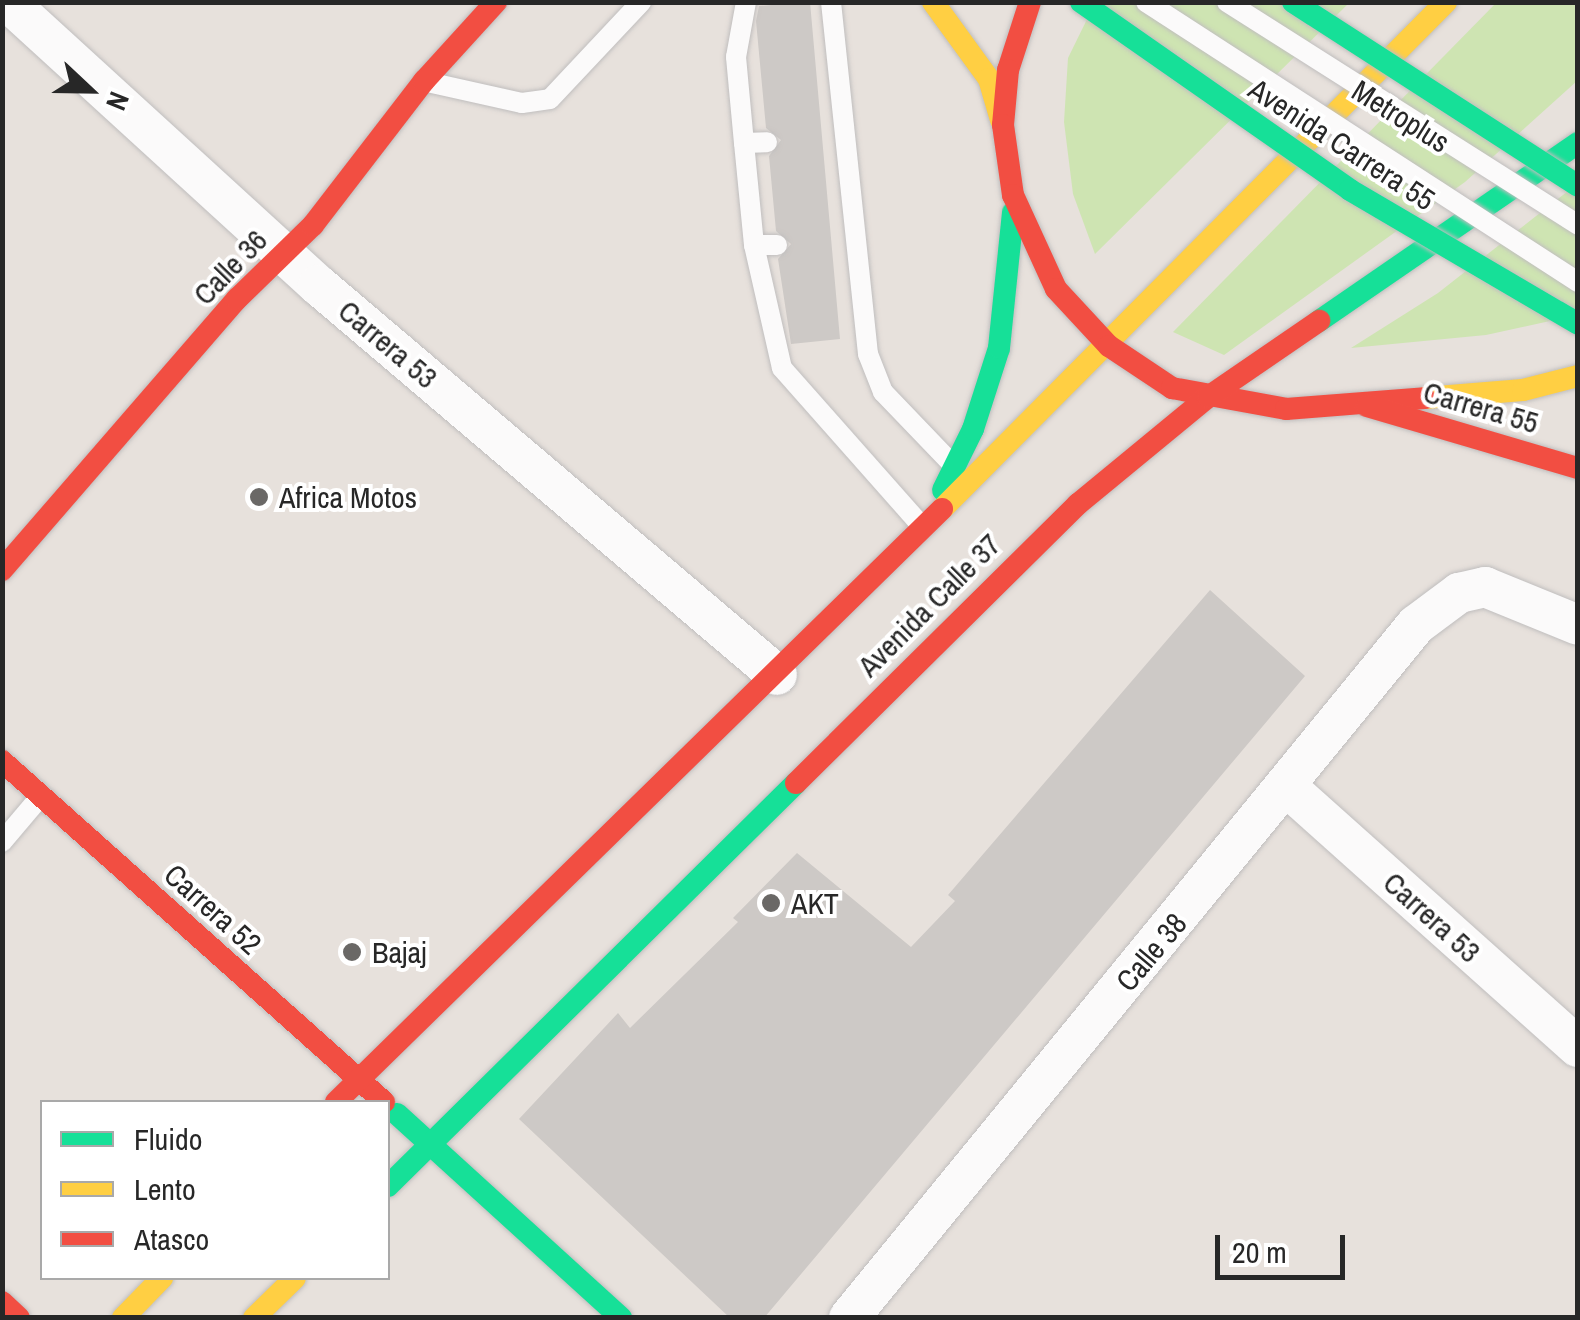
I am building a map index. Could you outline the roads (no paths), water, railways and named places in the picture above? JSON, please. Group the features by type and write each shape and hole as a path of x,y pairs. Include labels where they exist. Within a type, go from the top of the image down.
{"main road":[{"path":"933,2 988,79 1002,125 1013,195 1040,264 1109,346 1172,388 1286,409 1367,406 1524,390 1578,376"},
{"path":"1002,125 1008,70 1030,2"},
{"name":"Avenida Carrera 55","path":"1082,2 1350,190 1578,324"},
{"path":"1293,2 1578,186"},
{"name":"Avenida Calle 37","path":"338,1100 777,675 922,526 963,476 1109,346 1446,2"},
{"name":"Calle 36","path":"2,570 237,299 284,254 484,7"},
{"name":"Avenida Calle 37","path":"390,1184 1021,556 1208,397 1578,142"},
{"path":"963,476 999,348 1013,195"},
{"name":"Carrera 55","path":"1367,406 1578,468"},
{"name":"Carrera 52","path":"2,760 382,1100"},
{"name":"Carrera 52","path":"390,1108 621,1318"},
{"path":"123,1318 160,1280"},
{"path":"254,1318 293,1280"},
{"path":"2,1302 19,1318"}],"street":[{"name":"Carrera 53","path":"8,2 284,254 777,675"},
{"name":"Calle 38","path":"848,1318 1416,625 1459,592 1507,591 1578,625"},
{"name":"Carrera 53","path":"1287,787 1578,1047"}],"lane":[{"path":"424,81 522,103 550,99 641,2"},
{"path":"746,2 736,57 754,245 782,368 922,526"},
{"path":"831,2 832,141 854,242 868,354 883,392 963,476"},
{"path":"1146,2 1578,282"},
{"name":"Metroplus","path":"1227,2 1578,224"},
{"path":"744,143 767,142"},
{"path":"832,243 854,242"},
{"path":"754,245 777,245"},
{"path":"2,842 41,795"}],"place":[{"name":"Africa Motos","path":"259,497"},
{"name":"AKT","path":"771,903"},
{"name":"Bajaj","path":"352,952"}]}
